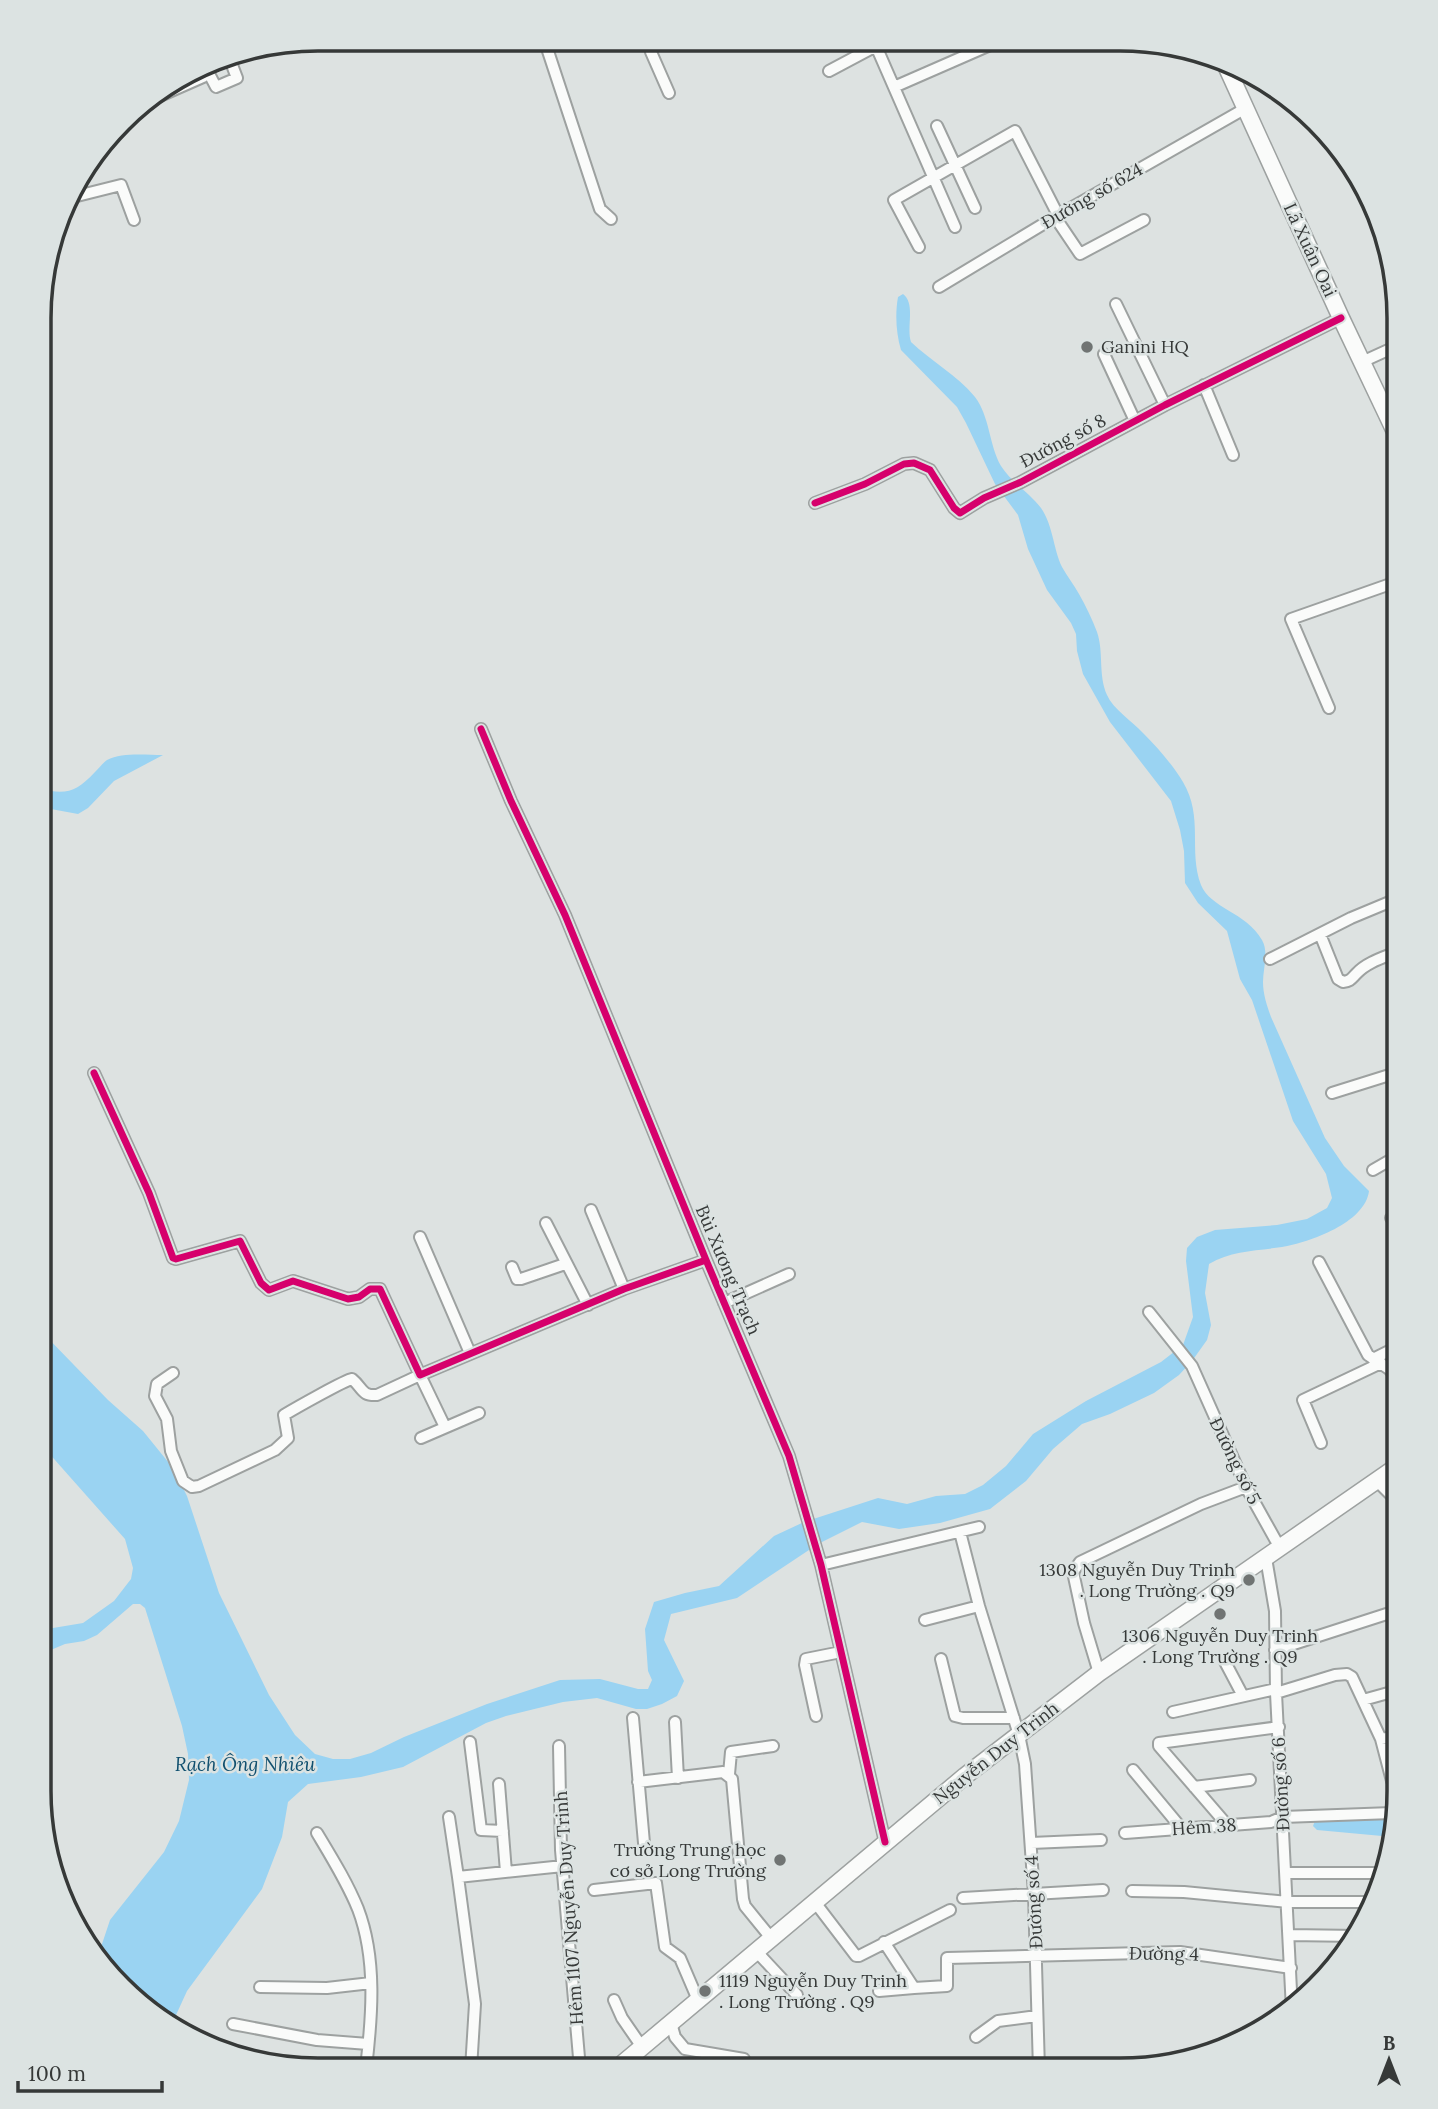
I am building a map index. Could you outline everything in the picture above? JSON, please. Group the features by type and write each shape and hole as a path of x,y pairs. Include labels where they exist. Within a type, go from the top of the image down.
{"main road":[{"name":"Lã Xuân Oai","path":"1230,75 1341,318 1387,410"},
{"name":"Nguyễn Duy Trinh","path":"629,2058 885,1842 1019,1735 1099,1674 1387,1474"}],"street":[{"path":"548,51 600,209 611,219"},
{"path":"651,51 669,93"},
{"path":"829,71 867,51"},
{"path":"878,51 955,228"},
{"path":"894,87 976,51"},
{"path":"209,74 216,86 237,78 232,65"},
{"name":"Đường số 624","path":"939,287 1056,216 1246,108"},
{"path":"937,126 975,208"},
{"path":"919,247 894,200 1015,131 1056,216 1080,254 1144,220"},
{"path":"81,195 121,185 134,220"},
{"path":"1116,304 1165,405"},
{"name":"Đường số 8","path":"815,503 864,484 904,464 914,463 930,470 957,512 963,511 1204,385 1341,318"},
{"path":"1364,361 1387,350"},
{"path":"1104,354 1135,421"},
{"path":"1204,385 1233,455"},
{"path":"1329,708 1291,619 1387,585"},
{"name":"Bùi Xương Trạch","path":"481,729 511,801 565,915 789,1457 819,1559 885,1842"},
{"path":"1270,959 1387,903"},
{"path":"1320,933 1338,979 1343,982 1351,980 1358,972 1387,956"},
{"path":"94,1073 149,1193 173,1258 189,1257 240,1241 261,1283 269,1290 293,1281 348,1299 359,1297 370,1289 380,1289 445,1427"},
{"path":"1332,1093 1387,1076"},
{"path":"1373,1170 1387,1162"},
{"path":"591,1210 624,1289"},
{"path":"546,1223 588,1305"},
{"path":"420,1237 470,1353"},
{"path":"173,1373 157,1384 155,1396 167,1419 171,1451 183,1480 192,1487 199,1486 275,1450 288,1438 284,1415 337,1388 348,1379 355,1381 360,1391 377,1395 624,1289 706,1260"},
{"path":"1319,1262 1368,1356 1387,1370"},
{"path":"512,1267 517,1279 521,1279 565,1264"},
{"path":"724,1303 789,1274"},
{"name":"Đường số 5","path":"1149,1312 1193,1370 1273,1553"},
{"path":"1321,1443 1303,1400 1387,1354"},
{"path":"421,1438 479,1413"},
{"path":"1377,1481 1387,1491"},
{"path":"1099,1674 1084,1623 1074,1567 1201,1504 1246,1487"},
{"path":"819,1559 979,1527"},
{"name":"Đường số 4","path":"960,1532 979,1606 1019,1735 1027,1777 1034,1894 1039,2058"},
{"name":"Đường số 6","path":"1273,1553 1276,1691 1292,1996"},
{"path":"925,1619 979,1606"},
{"path":"1275,1650 1387,1614"},
{"path":"816,1716 806,1659 841,1652"},
{"path":"941,1660 955,1716 1014,1718"},
{"path":"1224,1660 1244,1696"},
{"path":"1173,1712 1348,1674 1363,1700 1387,1757"},
{"path":"1363,1700 1387,1693"},
{"path":"633,1718 644,1843"},
{"path":"675,1722 678,1778"},
{"path":"1228,1826 1159,1746 1161,1741 1279,1727"},
{"path":"1381,1739 1387,1738"},
{"path":"470,1742 481,1830 503,1831"},
{"name":"Hẻm 1107 Nguyễn Duy Trinh","path":"559,1746 563,1866 579,2058"},
{"path":"771,1938 745,1906 743,1899 732,1779 729,1774 730,1752 774,1746"},
{"path":"1133,1770 1182,1829"},
{"path":"638,1782 723,1772 729,1774"},
{"path":"1194,1787 1250,1780"},
{"path":"499,1784 506,1872"},
{"name":"Hẻm 38","path":"1125,1833 1270,1822 1283,1817 1386,1813"},
{"path":"449,1817 475,2004 472,2058"},
{"path":"317,1833 346,1881 363,1927 371,1983 367,2058"},
{"path":"1031,1843 1101,1840"},
{"path":"458,1877 563,1866"},
{"path":"1286,1873 1374,1873"},
{"path":"594,1890 656,1883 665,1947 680,1958 698,2000"},
{"path":"963,1898 1103,1890"},
{"path":"1132,1891 1184,1892 1288,1902 1363,1902"},
{"path":"814,1901 859,1956 950,1910"},
{"path":"1289,1935 1344,1936"},
{"path":"878,1991 914,1988 884,1942"},
{"path":"756,1951 797,1995"},
{"name":"Đường 4","path":"914,1988 947,1986 946,1958 1180,1952 1291,1969"},
{"path":"260,1987 327,1988 371,1983"},
{"path":"614,2000 622,2018 642,2047"},
{"path":"976,2037 998,2021 1037,2016"},
{"path":"671,2023 675,2037 685,2049 738,2058"},
{"path":"233,2024 317,2040 368,2044"}],"water":[{"name":"Rạch Ông Nhiêu","path":"903,294 909,304 911,342 975,397 984,413 1001,466 1045,515 1062,567 1082,599 1097,632 1107,695 1118,710 1159,750 1183,782 1193,808 1197,872 1201,885 1212,899 1247,923 1262,940 1265,955 1264,991 1271,1017 1325,1138 1344,1166 1369,1191 1365,1202 1358,1213 1321,1236 1282,1247 1236,1254 1209,1264 1205,1293 1211,1325 1207,1340 1192,1361 1179,1375 1154,1393 1082,1424 1053,1449 1026,1481 990,1509 940,1523 899,1529 862,1522 818,1544 737,1598 671,1614 664,1640 684,1681 677,1696 647,1709 636,1709 597,1698 563,1702 486,1723 403,1767 361,1777 308,1784 288,1802 282,1837 262,1889 187,1991 175,2016 129,1980 101,1947 110,1920 164,1852 179,1821 189,1780 188,1754 182,1726 145,1608 140,1604 133,1604 97,1635 51,1650 51,1628 83,1623 114,1601 131,1579 133,1568 125,1539 51,1456 51,1341 108,1400 143,1431 173,1468 187,1496 219,1593 269,1695 295,1735 315,1754 333,1759 350,1759 371,1753 487,1704 560,1680 600,1679 648,1689 652,1680 648,1671 645,1629 654,1602 719,1586 774,1536 804,1522 878,1498 907,1504 936,1496 965,1494 983,1485 1006,1466 1033,1434 1086,1401 1161,1362 1183,1345 1193,1317 1186,1261 1187,1248 1197,1237 1215,1230 1277,1225 1307,1219 1327,1208 1332,1198 1326,1174 1293,1121 1252,1000 1240,979 1227,931 1198,903 1185,883 1184,851 1171,801 1110,722 1083,674 1076,634 1071,623 1047,590 1028,549 1018,515 995,484 957,407 901,350 897,330 898,297"},
{"path":"127,755 163,755 114,781 88,808 78,814 51,809 51,791 64,792 76,788 107,760"},
{"path":"1386,1815 1383,1836 1317,1830 1313,1826 1316,1818"}],"cycle path":[{"path":"815,503 865,484 904,464 914,463 930,470 960,513 1165,405 1341,318"},
{"path":"481,729 511,801 565,915 789,1456 821,1565 885,1842"},
{"path":"94,1073 149,1193 173,1258 240,1241 261,1283 269,1290 293,1281 348,1299 359,1297 370,1289 380,1289 420,1375 624,1289 706,1260"}],"place":[{"name":"Ganini HQ","path":"1087,347"},
{"name":"1308 Nguyễn Duy Trinh . Long Trường . Q9","path":"1249,1580"},
{"name":"1306 Nguyễn Duy Trinh . Long Trường . Q9","path":"1220,1614"},
{"name":"Trường Trung học cơ sở Long Trường","path":"780,1860"},
{"name":"1119 Nguyễn Duy Trinh . Long Trường . Q9","path":"705,1991"}]}
